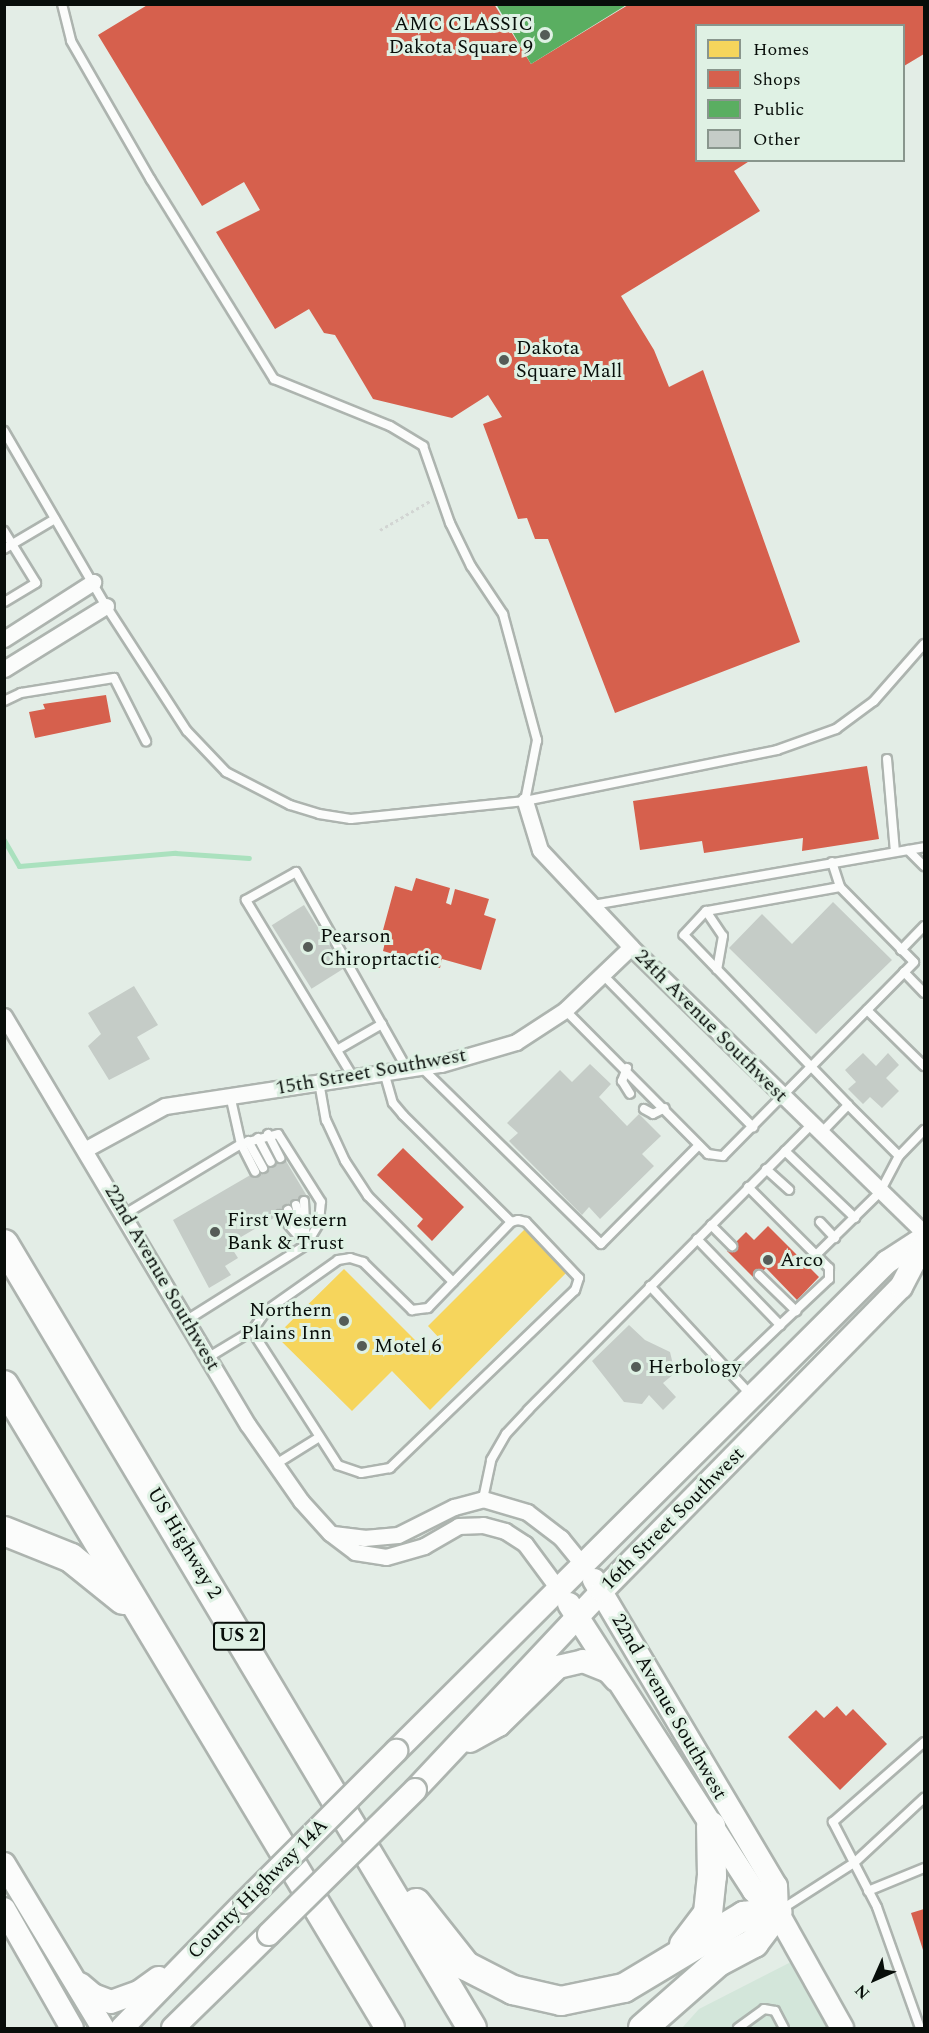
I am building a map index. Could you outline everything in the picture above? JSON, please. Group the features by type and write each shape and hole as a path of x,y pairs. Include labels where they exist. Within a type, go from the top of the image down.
{"highway":[{"name":"US Highway 2","path":"4,1244 348,1816 472,2028"},
{"path":"4,1385 390,2028"},
{"path":"4,1531 71,1557 139,1612"},
{"path":"348,1816 466,1966 513,1990 561,2001 624,1988 679,1952 744,1916 777,1912"},
{"path":"679,1952 708,1913 712,1876 711,1826"},
{"path":"644,2028 718,1962 754,1943 777,1912"}],"main road":[{"name":"16th Street Southwest","path":"396,1751 560,1590 582,1564 750,1394 886,1262 924,1238"},
{"name":"16th Street Southwest","path":"415,1790 602,1591 901,1287 924,1243"},
{"name":"22nd Avenue Southwest","path":"582,1564 602,1591 673,1718 776,1886 777,1912"},
{"name":"22nd Avenue Southwest","path":"560,1590 754,1891 777,1912 842,2028"},
{"path":"453,1750 499,1725 558,1667 584,1661 608,1671 625,1688"},
{"name":"County Highway 14A","path":"122,2028 396,1751"},
{"name":"County Highway 14A","path":"173,2028 415,1790"},
{"path":"4,1864 103,2028"},
{"path":"4,1909 72,2028"},
{"path":"69,1974 93,1995 111,2002 139,1992 204,1943"}],"street":[{"path":"4,639 93,582"},
{"path":"4,669 106,606"},
{"name":"24th Avenue Southwest","path":"525,801 540,850 631,947 924,1233"},
{"name":"15th Street Southwest","path":"86,1149 165,1106 414,1068 516,1042 565,1010 631,947"},
{"name":"22nd Avenue Southwest","path":"4,1016 276,1464 301,1501 330,1533 355,1552 386,1557 424,1546 458,1526 483,1525 505,1531 525,1544 560,1590"},
{"path":"330,1533 364,1538 398,1534 454,1507 483,1499"},
{"name":"22nd Avenue Southwest","path":"483,1499 527,1512 561,1538 582,1564"}],"lane":[{"path":"62,4 71,40 151,180 274,379 390,426 423,446 471,567 503,614 534,721 537,740 525,801"},
{"path":"4,431 106,606 187,731 226,772 290,805 351,819 525,801 777,750 836,729 873,701 924,644"},
{"path":"4,549 55,519"},
{"path":"4,531 36,584 4,602"},
{"path":"4,701 21,693 114,678 146,741"},
{"path":"887,759 895,852"},
{"path":"593,905 924,847"},
{"path":"908,850 924,866"},
{"path":"565,1010 627,1068 708,1154 723,1156 914,962 840,887 832,862"},
{"path":"353,1077 246,900 296,872 382,1024 414,1068 601,1244 699,1145"},
{"path":"840,887 706,911 684,935 899,1156"},
{"path":"706,911 723,936 717,969"},
{"path":"901,950 924,926"},
{"path":"904,972 924,993"},
{"path":"603,975 753,1126"},
{"path":"867,1010 924,1065"},
{"path":"337,1050 382,1024"},
{"path":"627,1068 622,1081 630,1094"},
{"path":"252,1331 318,1438 338,1465 361,1473 390,1468 575,1290 579,1278 526,1222 511,1222 403,1115 393,1103 384,1072"},
{"path":"319,1082 326,1120 345,1161 368,1196 453,1282"},
{"path":"230,1095 245,1142 259,1170"},
{"path":"483,1499 491,1460 506,1434 766,1169 785,1151 848,1105"},
{"path":"644,1109 653,1114 665,1108"},
{"path":"816,1255 880,1192 899,1156 924,1130"},
{"path":"125,1214 245,1142 268,1134 283,1138 321,1202 319,1223 306,1245 187,1320"},
{"path":"268,1134 280,1158"},
{"path":"258,1138 272,1162"},
{"path":"785,1151 855,1218"},
{"path":"766,1169 789,1190"},
{"path":"730,1373 829,1279 829,1269 748,1187"},
{"path":"304,1201 306,1245"},
{"path":"296,1205 306,1245"},
{"path":"288,1210 306,1245"},
{"path":"280,1215 306,1245"},
{"path":"209,1357 252,1331 266,1311 338,1260 350,1258 363,1262 412,1310 428,1308 511,1222"},
{"path":"820,1222 834,1238"},
{"path":"711,1225 732,1246"},
{"path":"697,1239 780,1325"},
{"path":"759,1275 796,1311"},
{"path":"650,1286 750,1394"},
{"path":"276,1464 318,1438"},
{"path":"920,2028 868,1892 833,1822 924,1742"},
{"path":"777,1912 854,1863 924,1798"},
{"path":"868,1892 924,1869"},
{"path":"738,2028 764,2009 775,2011 784,2028"}],"path":[{"path":"380,530 441,495"}],"shaded area":[{"path":"791,1962 827,2028 682,2028 699,2009"}],"building: Homes":[{"name":"Northern Plains Inn","path":"525,1229 568,1271 430,1410 392,1371 352,1411 276,1336 344,1269 427,1352 440,1339 428,1326"}],"building: Shops":[{"name":"Dakota Square Mall","path":"149,4 494,4 531,64 628,5 924,5 924,54 905,65 905,24 695,24 695,162 748,162 734,171 760,211 621,296 654,350 669,387 703,370 800,642 615,713 548,539 535,539 527,518 518,519 483,424 502,417 488,395 452,418 373,399 335,335 324,333 309,309 275,329 216,232 260,210 244,182 202,206 98,35"},
{"path":"106,695 111,722 35,738 29,712 45,709 43,704"},
{"path":"867,766 879,839 802,851 803,838 704,853 702,841 640,850 633,801"},
{"path":"416,878 450,888 446,903 451,905 455,889 489,899 484,915 496,919 481,970 442,959 440,968 383,951 385,942 380,941 395,886 412,891"},
{"path":"403,1148 464,1207 432,1241 417,1226 423,1219 377,1175"},
{"name":"Arco","path":"768,1226 819,1277 797,1300 766,1268 755,1279 727,1251 746,1232 754,1240"},
{"path":"837,1706 846,1716 853,1709 887,1744 840,1790 788,1737 816,1710 824,1718"},
{"path":"924,1909 924,1953 911,1913"}],"building: Public":[{"name":"AMC CLASSIC Dakota Square 9","path":"496,4 628,4 531,64"}],"building: Other":[{"path":"833,902 892,960 816,1034 729,948 762,914 792,944"},
{"name":"Pearson Chiroprtactic","path":"304,905 344,969 312,989 272,925"},
{"path":"134,986 158,1025 137,1037 150,1059 109,1080 88,1046 101,1034 88,1013"},
{"path":"863,1053 876,1066 888,1053 899,1065 886,1078 899,1091 882,1108 870,1097 863,1104 848,1089 856,1082 845,1070"},
{"path":"590,1064 611,1084 599,1097 627,1126 639,1114 661,1136 642,1154 654,1166 600,1219 589,1207 582,1215 509,1141 518,1133 507,1123 560,1070 572,1082"},
{"name":"First Western Bank & Trust","path":"283,1156 308,1198 229,1244 238,1258 225,1266 231,1275 209,1288 173,1220"},
{"name":"Herbology","path":"629,1325 645,1340 670,1352 675,1373 663,1383 676,1397 663,1410 649,1395 642,1404 624,1402 592,1361"}],"waterway":[{"path":"4,840 19,866 175,853 249,858"}],"place":[{"name":"AMC CLASSIC Dakota Square 9","path":"545,35"},
{"name":"Dakota Square Mall","path":"504,360"},
{"name":"Pearson Chiroprtactic","path":"308,947"},
{"name":"First Western Bank & Trust","path":"215,1232"},
{"name":"Arco","path":"768,1260"},
{"name":"Northern Plains Inn","path":"344,1321"},
{"name":"Motel 6","path":"362,1346"},
{"name":"Herbology","path":"636,1367"}]}
